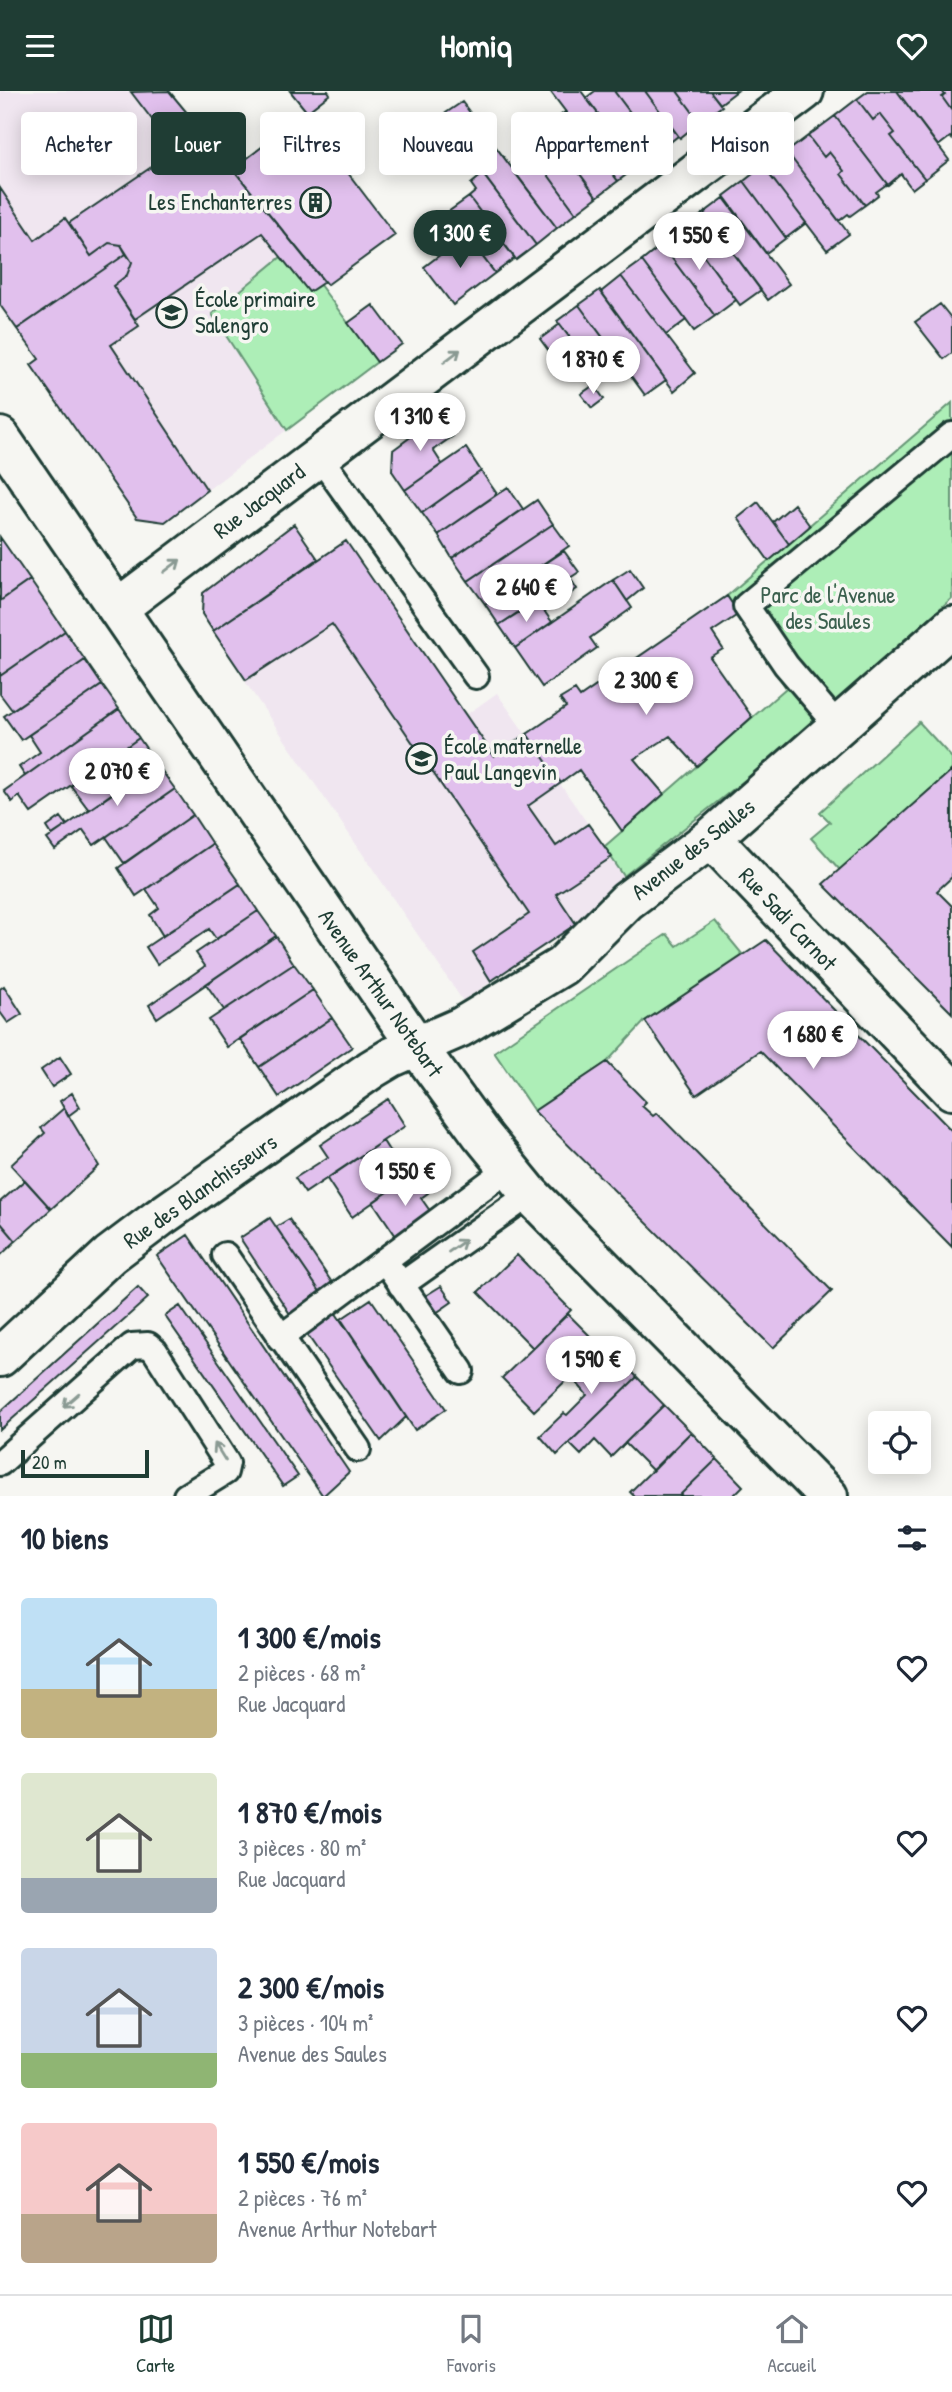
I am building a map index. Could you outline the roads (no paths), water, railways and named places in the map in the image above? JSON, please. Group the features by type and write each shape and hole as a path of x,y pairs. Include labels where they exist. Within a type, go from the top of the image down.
{"street":[{"name":"Rue Jacquard","path":"118,608 804,91"},
{"name":"Avenue Arthur Notebart","path":"0,437 416,1045 481,1134 520,1181 828,1496"},
{"name":"Avenue des Saules","path":"416,1045 461,1027 562,966 627,901 711,838 952,626"},
{"name":"Rue Sadi Carnot","path":"711,838 952,1090"},
{"name":"Rue des Blanchisseurs","path":"0,1357 110,1255 159,1217 372,1069 416,1045"}],"lane":[{"path":"839,727 786,665 746,606 952,435"},
{"path":"319,456 476,676"},
{"path":"281,1338 386,1262 520,1181"},
{"path":"401,1285 520,1181"},
{"path":"225,1255 358,1449"},
{"path":"386,1262 461,1371"},
{"path":"0,1463 132,1346 148,1345 155,1351 227,1463 225,1472 186,1496"}],"place":[{"name":"Les Enchanterres","path":"315,202"},
{"name":"École primaire Salengro","path":"172,312"},
{"name":"École maternelle Paul Langevin","path":"421,759"}],"park label":[{"name":"Parc de l'Avenue des Saules","path":"828,608"}]}
